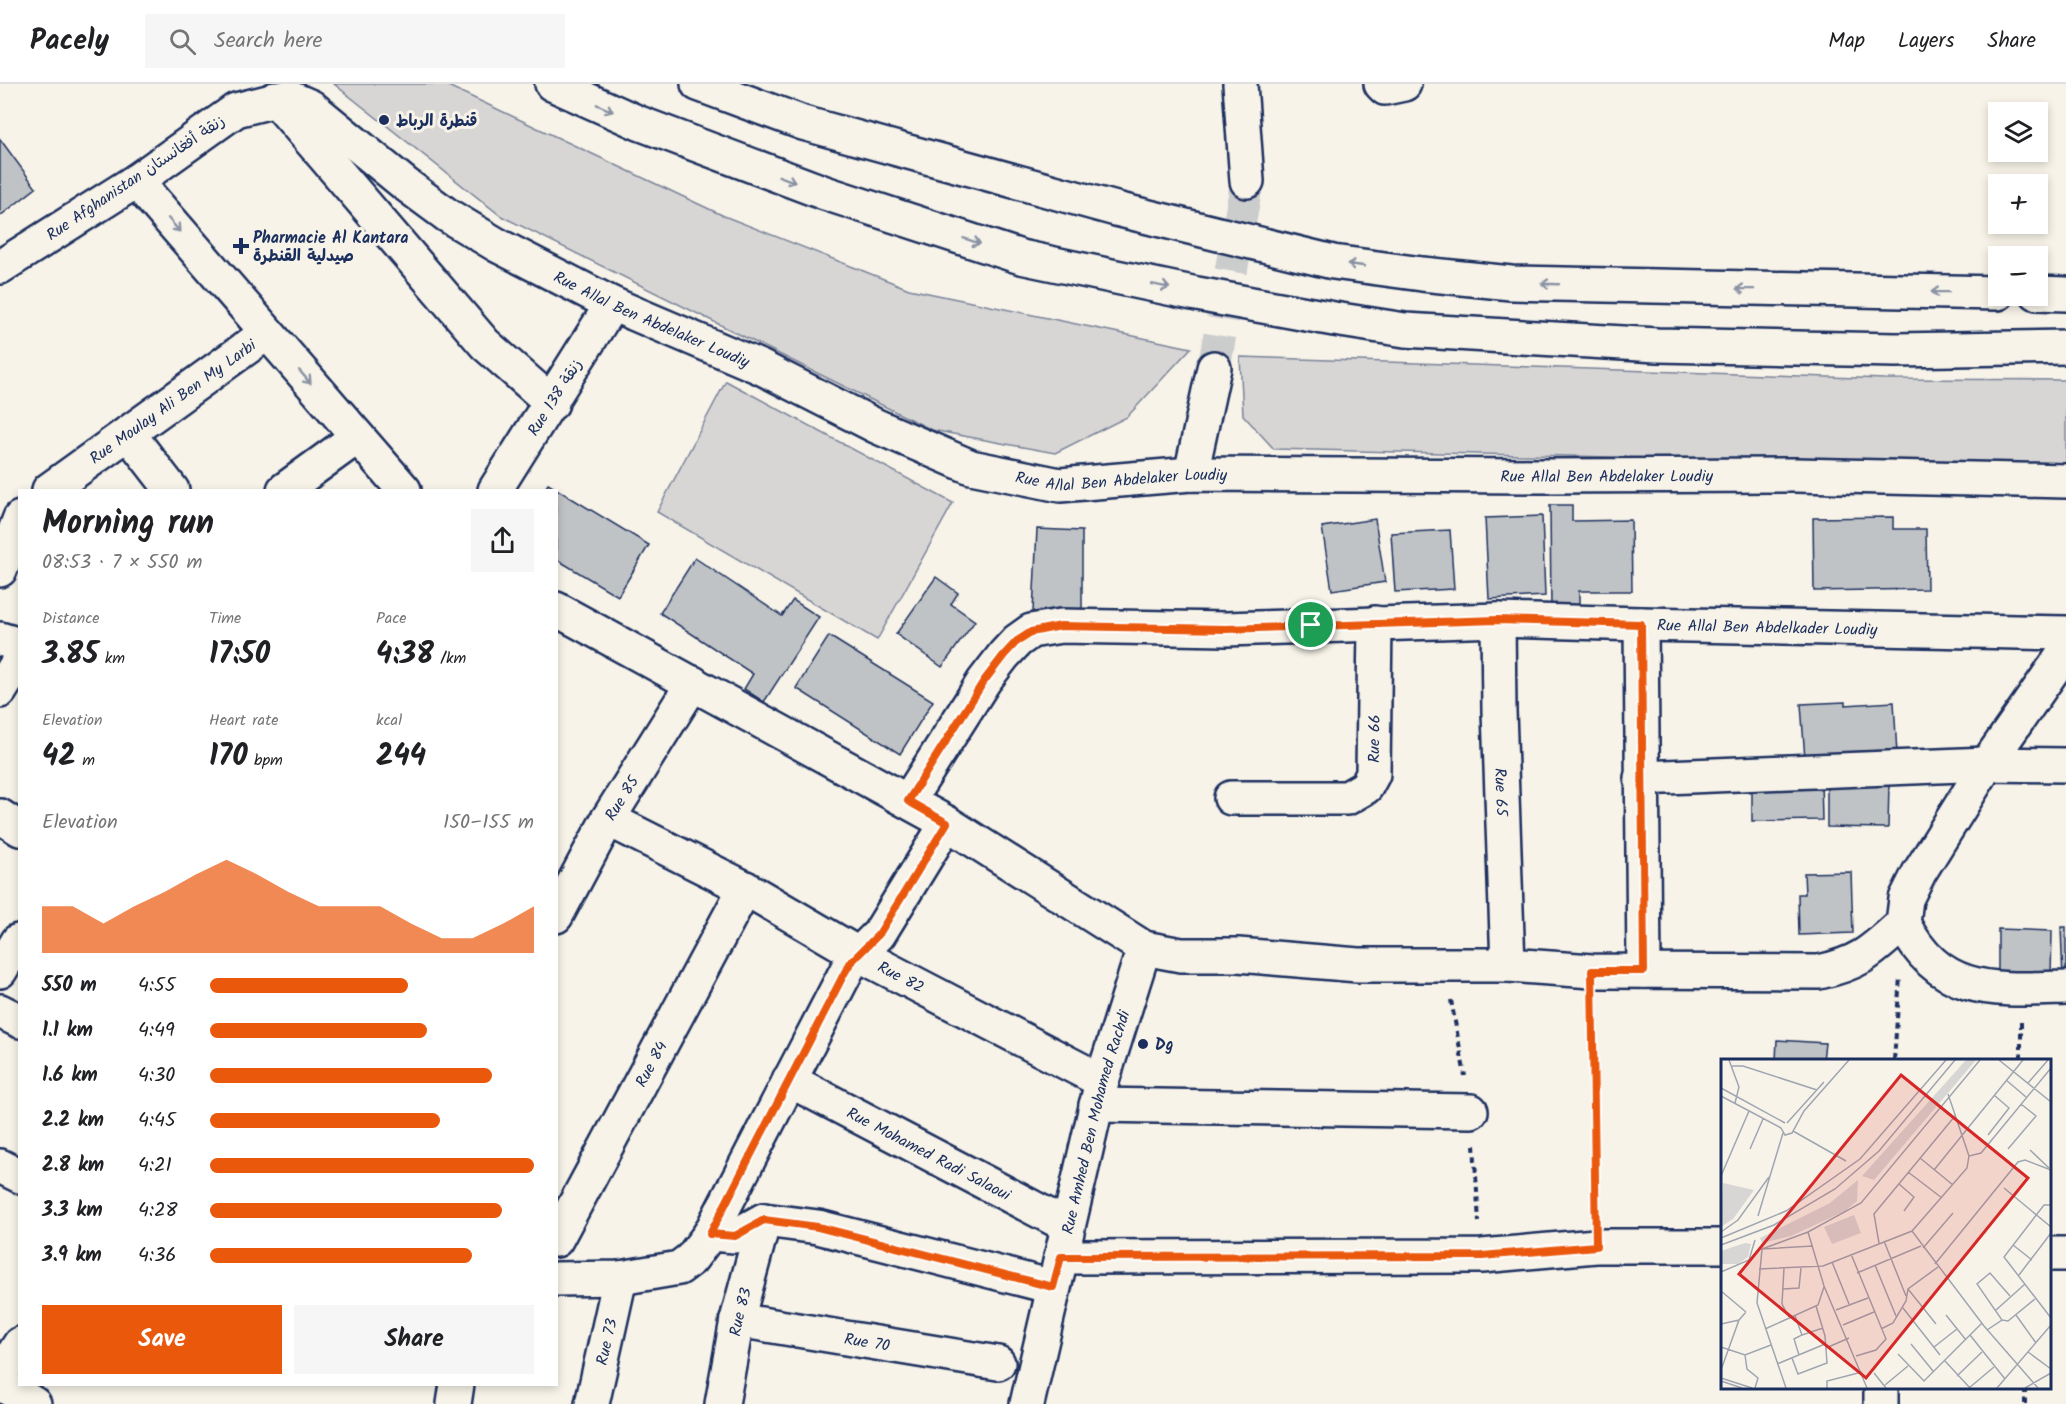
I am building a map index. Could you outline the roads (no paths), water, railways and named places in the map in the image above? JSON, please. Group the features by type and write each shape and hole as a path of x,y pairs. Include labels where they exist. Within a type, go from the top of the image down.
{"main road":[{"path":"552,84 639,123 825,193 1021,257 1197,294 1334,319 1405,330 1656,345 1896,350 2066,347"},
{"path":"698,84 803,123 1116,209 1333,262 1511,283 1988,293"},
{"path":"1240,84 1247,181"},
{"path":"1381,84 1385,88 1404,84"},
{"name":"Rue Allal Ben Abdelaker Loudiy","path":"275,99 288,97 311,107 405,184 447,215 497,245 612,304 760,367 876,426 971,466 1060,485 1191,474 1795,475 2066,481"},
{"path":"275,99 485,344 552,403"},
{"name":"Rue Afghanistan زنقة أفغانستان","path":"0,267 136,181 236,110 275,99"},
{"path":"136,181 403,489"},
{"path":"2048,293 2066,294"},
{"name":"Rue 138 زنقة","path":"496,489 552,403 612,304"},
{"name":"Rue Moulay Ali Ben My Larbi","path":"50,489 267,333"},
{"path":"1191,474 1214,368"},
{"path":"128,433 171,489"},
{"path":"285,489 357,437"},
{"path":"0,570 18,523"},
{"path":"558,610 947,823 1144,948 1181,955 1238,955 1358,965 1508,965 1592,971 1819,972 1840,968 1866,956 1903,923"},
{"name":"Rue Allal Ben Abdelkader Loudiy","path":"908,801 984,681 1010,648 1031,632 1061,626 1226,629 1497,620 2066,633"},
{"name":"Rue 65","path":"1497,620 1508,965"},
{"name":"Rue 66","path":"1231,798 1347,798 1366,786 1373,774 1375,623"},
{"path":"1641,624 1644,971"},
{"path":"0,639 18,644"},
{"path":"2066,651 1987,764 1919,873 1906,899 1903,923 1913,943 1924,956 1941,971 1961,981 1984,987 2066,988"},
{"path":"0,691 18,662"},
{"name":"Rue 85","path":"558,912 609,819 693,683"},
{"path":"1641,778 1987,764 2066,765"},
{"path":"0,816 18,828"},
{"name":"Rue 82","path":"609,819 745,888 1099,1093"},
{"path":"558,1279 620,1278 679,1268 691,1258 710,1234 845,972 858,954 879,934 947,823"},
{"name":"Rue 84","path":"558,1236 745,888"},
{"path":"0,971 18,941"},
{"name":"Rue Amhed Ben Mohamed Rachdi","path":"1027,1404 1099,1093 1144,948"},
{"path":"0,1011 18,1020"},
{"name":"Rue Mohamed Radi Salaoui","path":"789,1080 1061,1257 1482,1256 1596,1246 1721,1246"},
{"path":"1099,1093 1471,1111"},
{"path":"0,1166 18,1175"},
{"path":"710,1234 735,1236 764,1220 1061,1257"},
{"name":"Rue 83","path":"722,1404 737,1320 764,1220"},
{"name":"Rue 73","path":"592,1404 620,1278"},
{"name":"Rue 70","path":"737,1320 998,1363"},
{"path":"0,1383 34,1404"},
{"path":"454,1404 457,1386"}],"tunnel":[{"path":"1214,368 1247,181"}],"place":[{"name":"قنطرة الرباط","path":"384,120"},
{"name":"Pharmacie Al Kantara صيدلية القنطرة","path":"241,246"},
{"name":"Dg","path":"1143,1044"}]}
